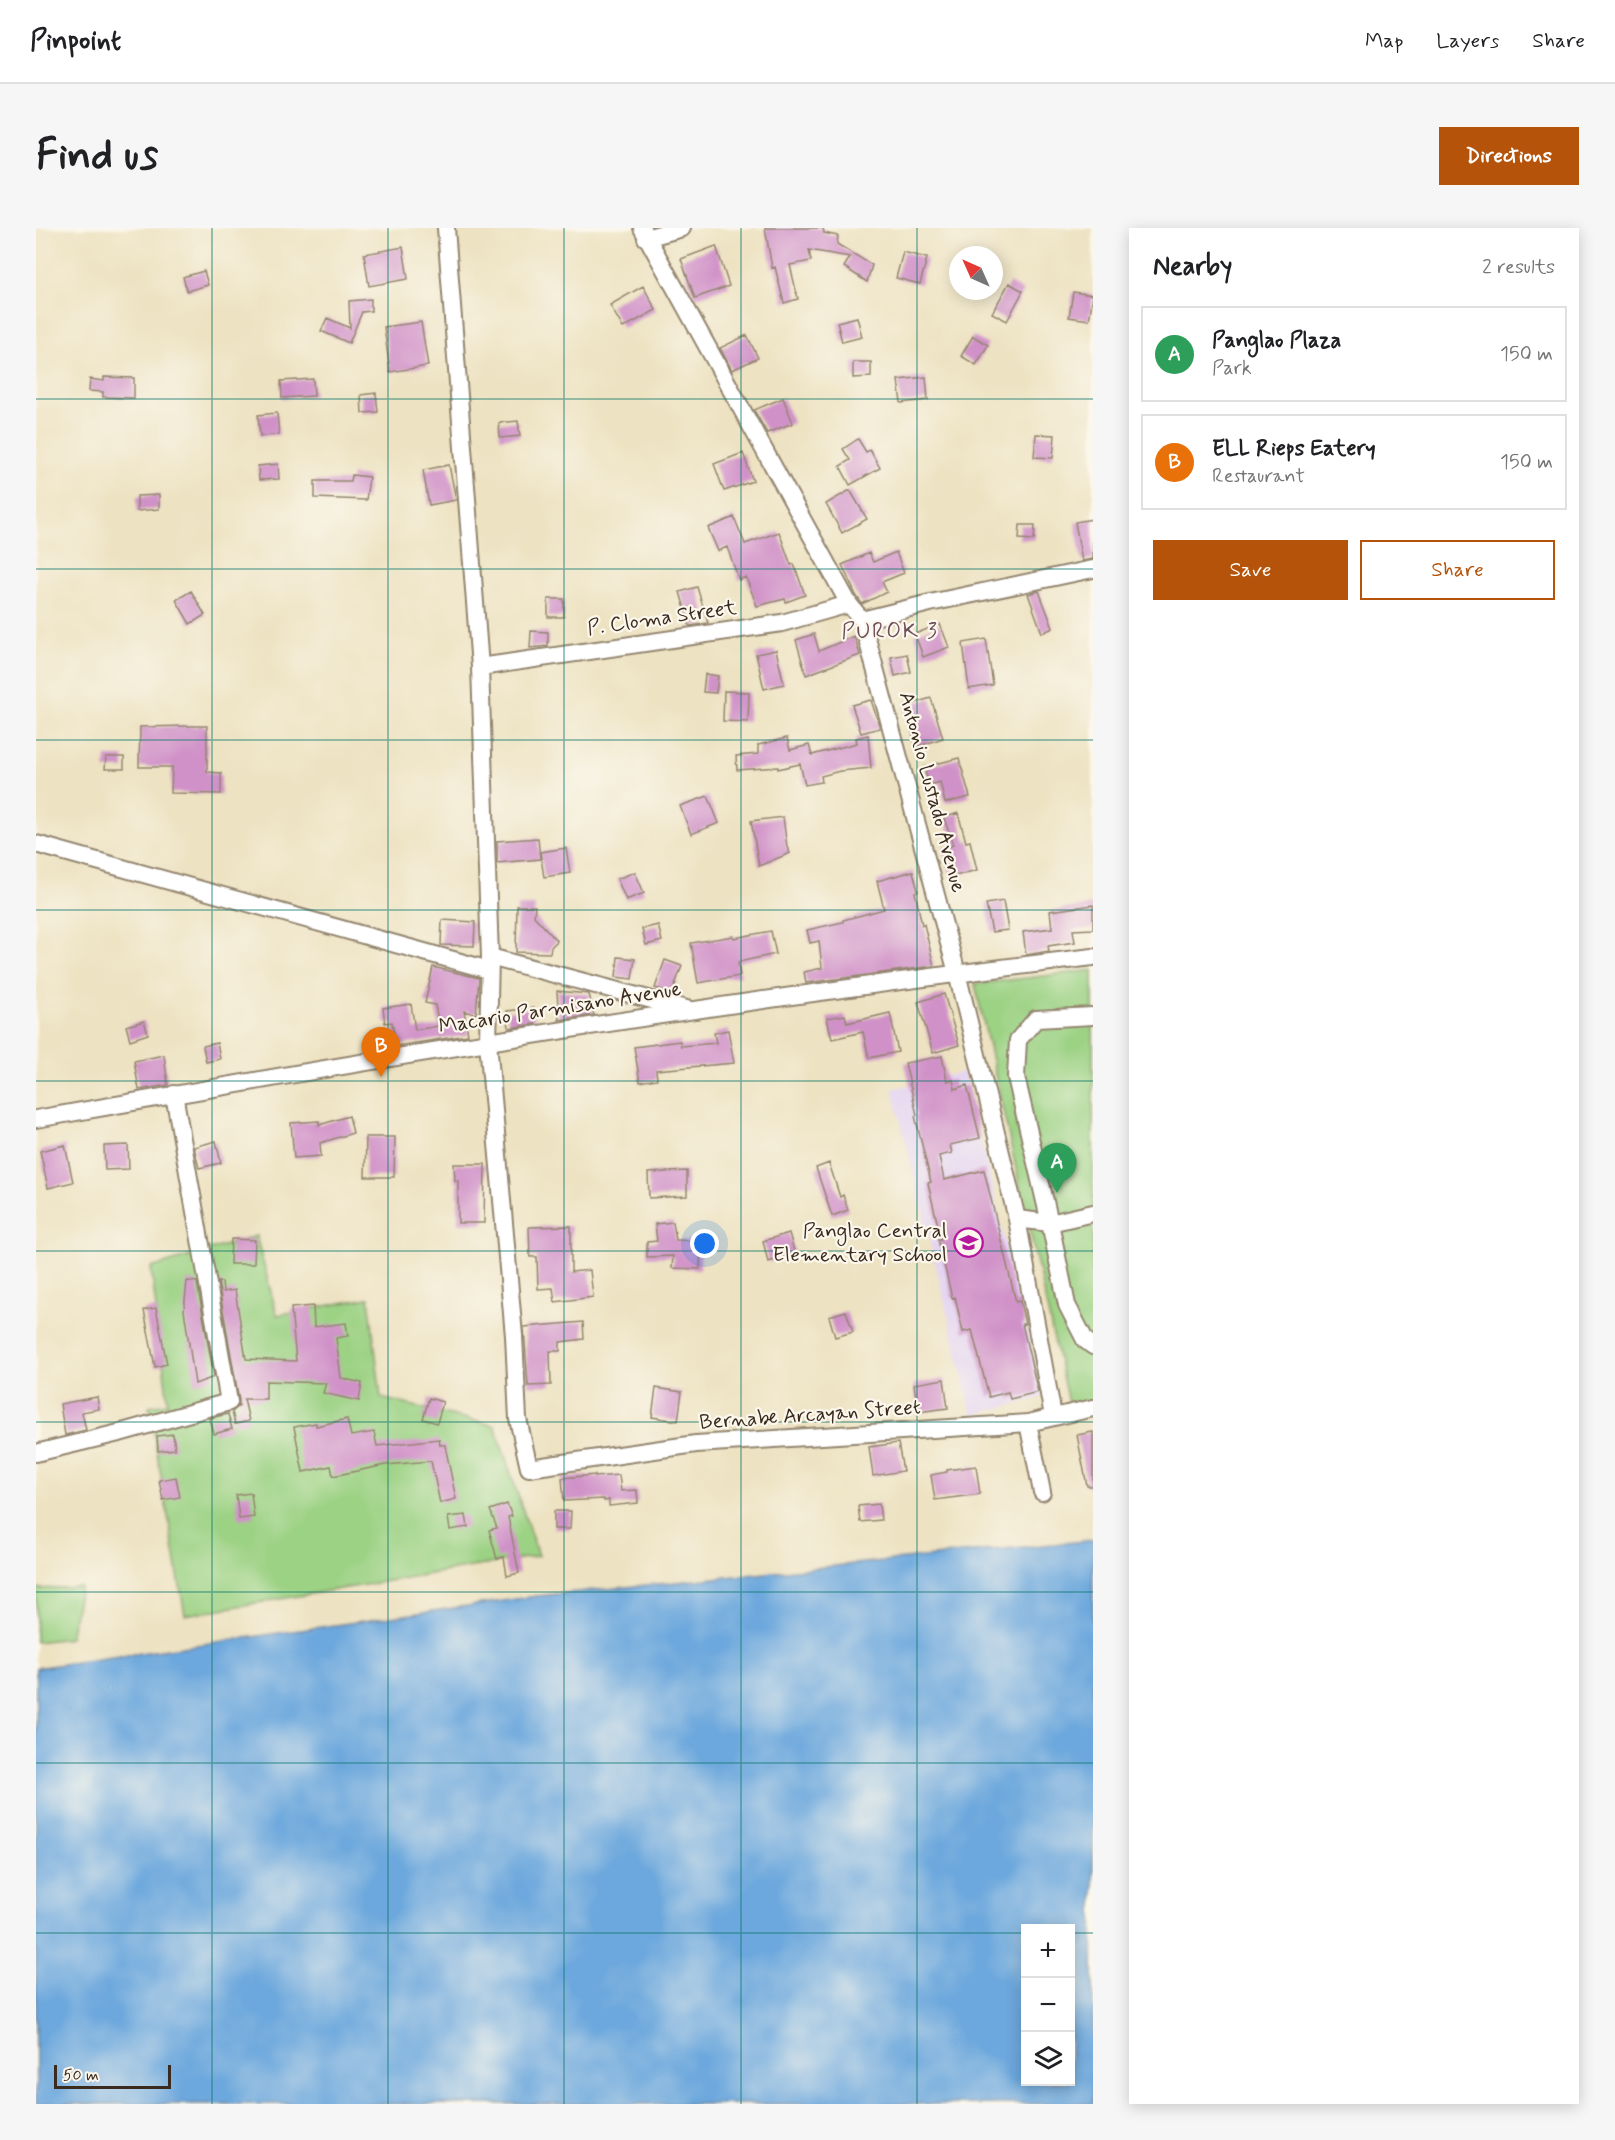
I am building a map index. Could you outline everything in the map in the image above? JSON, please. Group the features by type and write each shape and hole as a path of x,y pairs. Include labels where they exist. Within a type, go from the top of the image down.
{"street":[{"path":"446,228 480,667 490,964 488,1042"},
{"path":"644,233 681,228"},
{"name":"Antonio Lustado Avenue","path":"644,233 849,604 862,620 957,973 1017,1219 1053,1416"},
{"path":"862,620 930,603 1093,569"},
{"name":"P. Cloma Street","path":"480,667 782,623 849,604"},
{"path":"36,844 490,964 690,1010"},
{"name":"Macario Parmisano Avenue","path":"36,1119 174,1094 690,1010 957,973 1093,957"},
{"path":"1093,1016 1036,1019 1018,1040 1016,1077 1067,1305 1085,1340 1093,1346"},
{"name":"Bernabe Arcayan Street","path":"488,1042 514,1336 518,1419 529,1468 696,1444 1028,1423 1093,1408"},
{"path":"36,1453 119,1433 229,1402 174,1094"},
{"path":"1017,1219 1050,1223 1093,1213"},
{"path":"1028,1423 1042,1492"}],"shaded area":[{"name":"Panglao Central Elementary School","path":"964,1072 1043,1397 972,1415 893,1089"}],"green space":[{"path":"1093,970 1093,1403 1069,1407 975,984"},
{"path":"256,1236 277,1315 369,1298 381,1398 495,1426 538,1556 185,1615 149,1406 168,1403 151,1268"},
{"path":"80,1587 70,1638 36,1642 36,1589"}],"water":[{"path":"1093,1540 1093,2104 36,2104 36,1668 537,1596"}],"building":[{"path":"765,228 823,228 824,233 838,236 837,244 872,265 867,282 844,267 850,257 809,250 811,261 790,265 798,299 784,303 775,267 772,268"},
{"path":"716,246 729,286 695,298 681,259"},
{"path":"403,247 408,279 369,286 364,254"},
{"path":"903,252 927,258 920,284 896,278"},
{"path":"204,271 208,285 187,291 183,277"},
{"path":"1009,283 1023,291 1007,321 992,313 999,300 1003,300 1003,294"},
{"path":"643,286 656,310 623,328 610,305"},
{"path":"1073,292 1093,295 1089,320 1069,317"},
{"path":"371,299 371,311 362,312 349,343 321,331 327,318 350,328 349,301"},
{"path":"857,317 862,337 842,342 837,322"},
{"path":"421,322 428,366 390,372 384,327"},
{"path":"747,335 758,358 732,370 720,348"},
{"path":"973,336 988,345 976,365 961,356"},
{"path":"853,362 871,362 871,377 853,378"},
{"path":"104,377 134,378 134,398 103,397 103,392 89,391 90,379 104,381"},
{"path":"926,377 928,400 901,403 898,380"},
{"path":"313,379 314,396 282,398 281,381"},
{"path":"376,393 378,412 362,413 361,395"},
{"path":"783,398 793,423 767,433 754,410"},
{"path":"277,413 279,435 260,436 258,415"},
{"path":"518,421 520,436 500,438 499,423"},
{"path":"1036,434 1055,435 1053,458 1034,457"},
{"path":"858,439 866,452 870,450 880,468 850,485 840,466 850,460 843,449"},
{"path":"743,453 753,481 724,491 714,464"},
{"path":"278,464 279,479 259,480 258,466"},
{"path":"449,465 456,500 429,505 423,470"},
{"path":"352,475 369,477 366,500 315,498 315,481 351,481"},
{"path":"850,490 867,519 842,533 826,504"},
{"path":"159,495 159,509 137,511 137,496"},
{"path":"734,517 745,544 779,532 805,595 786,602 785,599 757,606 746,577 739,580 727,547 718,551 708,528"},
{"path":"1093,519 1093,559 1082,561 1075,522"},
{"path":"1020,525 1035,525 1034,540 1019,539"},
{"path":"896,552 904,573 882,582 887,592 862,604 842,565 869,553 873,562"},
{"path":"697,587 708,623 690,626 680,592"},
{"path":"191,591 205,615 190,624 176,600"},
{"path":"1039,591 1053,628 1042,633 1028,594"},
{"path":"548,599 564,599 564,617 548,617"},
{"path":"940,624 949,647 923,657 915,634"},
{"path":"531,631 548,632 548,646 530,648"},
{"path":"814,634 819,651 854,636 860,655 806,675 796,640"},
{"path":"986,639 993,685 969,689 963,643"},
{"path":"776,650 784,684 764,689 756,654"},
{"path":"907,654 911,672 895,676 891,657"},
{"path":"705,674 718,676 716,693 703,692"},
{"path":"724,691 749,692 748,722 723,721"},
{"path":"931,698 943,738 916,747 905,706"},
{"path":"871,700 880,728 861,733 852,705"},
{"path":"207,726 207,772 221,773 221,794 171,793 172,767 139,767 140,727"},
{"path":"868,735 871,768 840,771 821,776 822,782 805,785 800,764 778,769 778,767 737,770 736,756 758,754 758,745 787,738 790,750 809,745 812,755 857,743 856,738"},
{"path":"106,757 124,757 124,769 105,769"},
{"path":"959,758 970,797 945,803 940,782 929,785 924,767"},
{"path":"708,796 719,823 691,834 680,806"},
{"path":"958,813 966,842 970,841 977,870 951,877 944,848 953,845 944,818"},
{"path":"783,817 790,853 759,866 751,821"},
{"path":"538,838 540,859 497,863 497,841"},
{"path":"566,848 570,873 544,877 540,852"},
{"path":"913,871 922,925 924,924 934,966 806,983 804,972 822,968 819,941 810,943 807,930 884,909 877,881"},
{"path":"635,872 644,893 626,900 617,879"},
{"path":"1003,901 1008,930 992,932 986,904"},
{"path":"1093,905 1093,929 1073,930 1075,942 1048,946 1049,951 1026,955 1023,932 1052,928 1050,911"},
{"path":"517,906 535,906 534,916 557,941 551,947 550,953 516,952"},
{"path":"442,920 475,922 474,946 441,945"},
{"path":"658,925 662,941 646,945 642,929"},
{"path":"771,931 776,954 738,962 740,976 698,983 691,943"},
{"path":"618,957 635,959 632,979 616,977"},
{"path":"665,960 682,966 672,993 655,988"},
{"path":"433,967 479,978 476,1014 464,1011 468,1035 396,1046 392,1022 385,1023 383,1008 411,1004 415,1030 439,1026 435,1005 425,1003"},
{"path":"557,991 589,994 594,1015 559,1020"},
{"path":"944,994 959,1045 933,1053 918,1002"},
{"path":"533,1008 535,1024 509,1028 507,1011"},
{"path":"890,1013 898,1052 869,1058 863,1032 832,1039 827,1018 845,1015 847,1023"},
{"path":"144,1021 148,1034 130,1040 126,1026"},
{"path":"728,1030 734,1063 656,1070 657,1079 640,1082 634,1047 680,1041 681,1046 716,1043 714,1033"},
{"path":"217,1043 220,1059 206,1062 203,1046"},
{"path":"164,1055 168,1085 139,1090 134,1061"},
{"name":"Panglao Central Elementary School","path":"942,1056 947,1081 953,1080 955,1089 967,1085 980,1138 950,1145 952,1153 939,1156 944,1180 984,1170 1016,1302 1020,1301 1025,1324 1022,1324 1038,1392 1010,1399 1008,1392 989,1397 972,1330 963,1332 955,1297 952,1298 938,1239 941,1239 928,1183 931,1182 905,1063"},
{"path":"349,1116 353,1133 320,1143 321,1156 294,1158 291,1123 319,1121 319,1125"},
{"path":"366,1137 395,1137 394,1177 365,1177"},
{"path":"216,1141 221,1163 199,1168 194,1147"},
{"path":"65,1145 73,1182 48,1188 40,1151"},
{"path":"128,1145 129,1169 105,1170 104,1146"},
{"path":"829,1163 840,1197 843,1195 848,1210 832,1216 816,1168"},
{"path":"454,1164 485,1164 484,1223 458,1223 458,1181 455,1181"},
{"path":"687,1171 687,1196 649,1198 648,1173"},
{"path":"673,1222 676,1240 701,1241 700,1269 672,1268 673,1256 647,1257 647,1242 657,1241 655,1224"},
{"path":"571,1226 571,1272 590,1270 593,1297 555,1302 553,1288 538,1289 537,1257 530,1257 529,1227"},
{"path":"789,1233 795,1254 768,1262 763,1241"},
{"path":"231,1239 255,1240 254,1264 230,1264"},
{"path":"187,1281 197,1282 214,1377 195,1384 184,1310"},
{"path":"218,1282 222,1282 223,1292 235,1290 246,1359 296,1361 291,1308 313,1306 314,1327 346,1323 348,1336 336,1338 341,1378 362,1383 359,1401 323,1393 326,1383 266,1381 266,1399 244,1399 249,1421 235,1424 232,1412 239,1406 239,1400"},
{"path":"156,1308 167,1364 155,1367 144,1310"},
{"path":"846,1311 853,1332 835,1337 829,1316"},
{"path":"583,1322 584,1339 560,1342 560,1351 550,1351 551,1385 528,1386 524,1327"},
{"path":"944,1379 948,1408 918,1412 914,1384"},
{"path":"656,1388 682,1392 678,1421 652,1417"},
{"path":"97,1397 99,1409 82,1412 86,1430 65,1435 60,1404"},
{"path":"429,1398 443,1402 437,1423 423,1419"},
{"path":"228,1414 232,1429 214,1434 210,1418"},
{"path":"347,1419 351,1436 374,1432 377,1446 439,1439 440,1445 445,1445 456,1499 440,1503 431,1461 385,1465 333,1476 331,1466 303,1472 294,1427 316,1423 316,1426"},
{"path":"1093,1432 1093,1486 1087,1486 1077,1435"},
{"path":"173,1434 175,1449 158,1451 157,1436"},
{"path":"898,1443 903,1471 873,1476 869,1447"},
{"path":"976,1466 980,1494 935,1500 931,1475"},
{"path":"595,1475 595,1477 619,1475 621,1491 637,1490 638,1503 609,1506 609,1500 604,1501 604,1499 564,1501 562,1478"},
{"path":"176,1477 180,1497 163,1500 159,1480"},
{"path":"251,1493 254,1517 239,1519 236,1495"},
{"path":"507,1504 512,1516 508,1517 519,1573 507,1576 504,1557 497,1559 489,1530 497,1528 490,1510"},
{"path":"879,1504 881,1520 860,1522 858,1506"},
{"path":"554,1511 571,1511 570,1529 554,1529"},
{"path":"466,1515 468,1527 450,1530 448,1517"}],"place":[{"name":"ELL Rieps Eatery","path":"381,1077"},
{"name":"Panglao Plaza","path":"1057,1193"},
{"name":"Panglao Central Elementary School","path":"968,1243"}],"district":[{"name":"PUROK 3","path":"890,632"}]}
